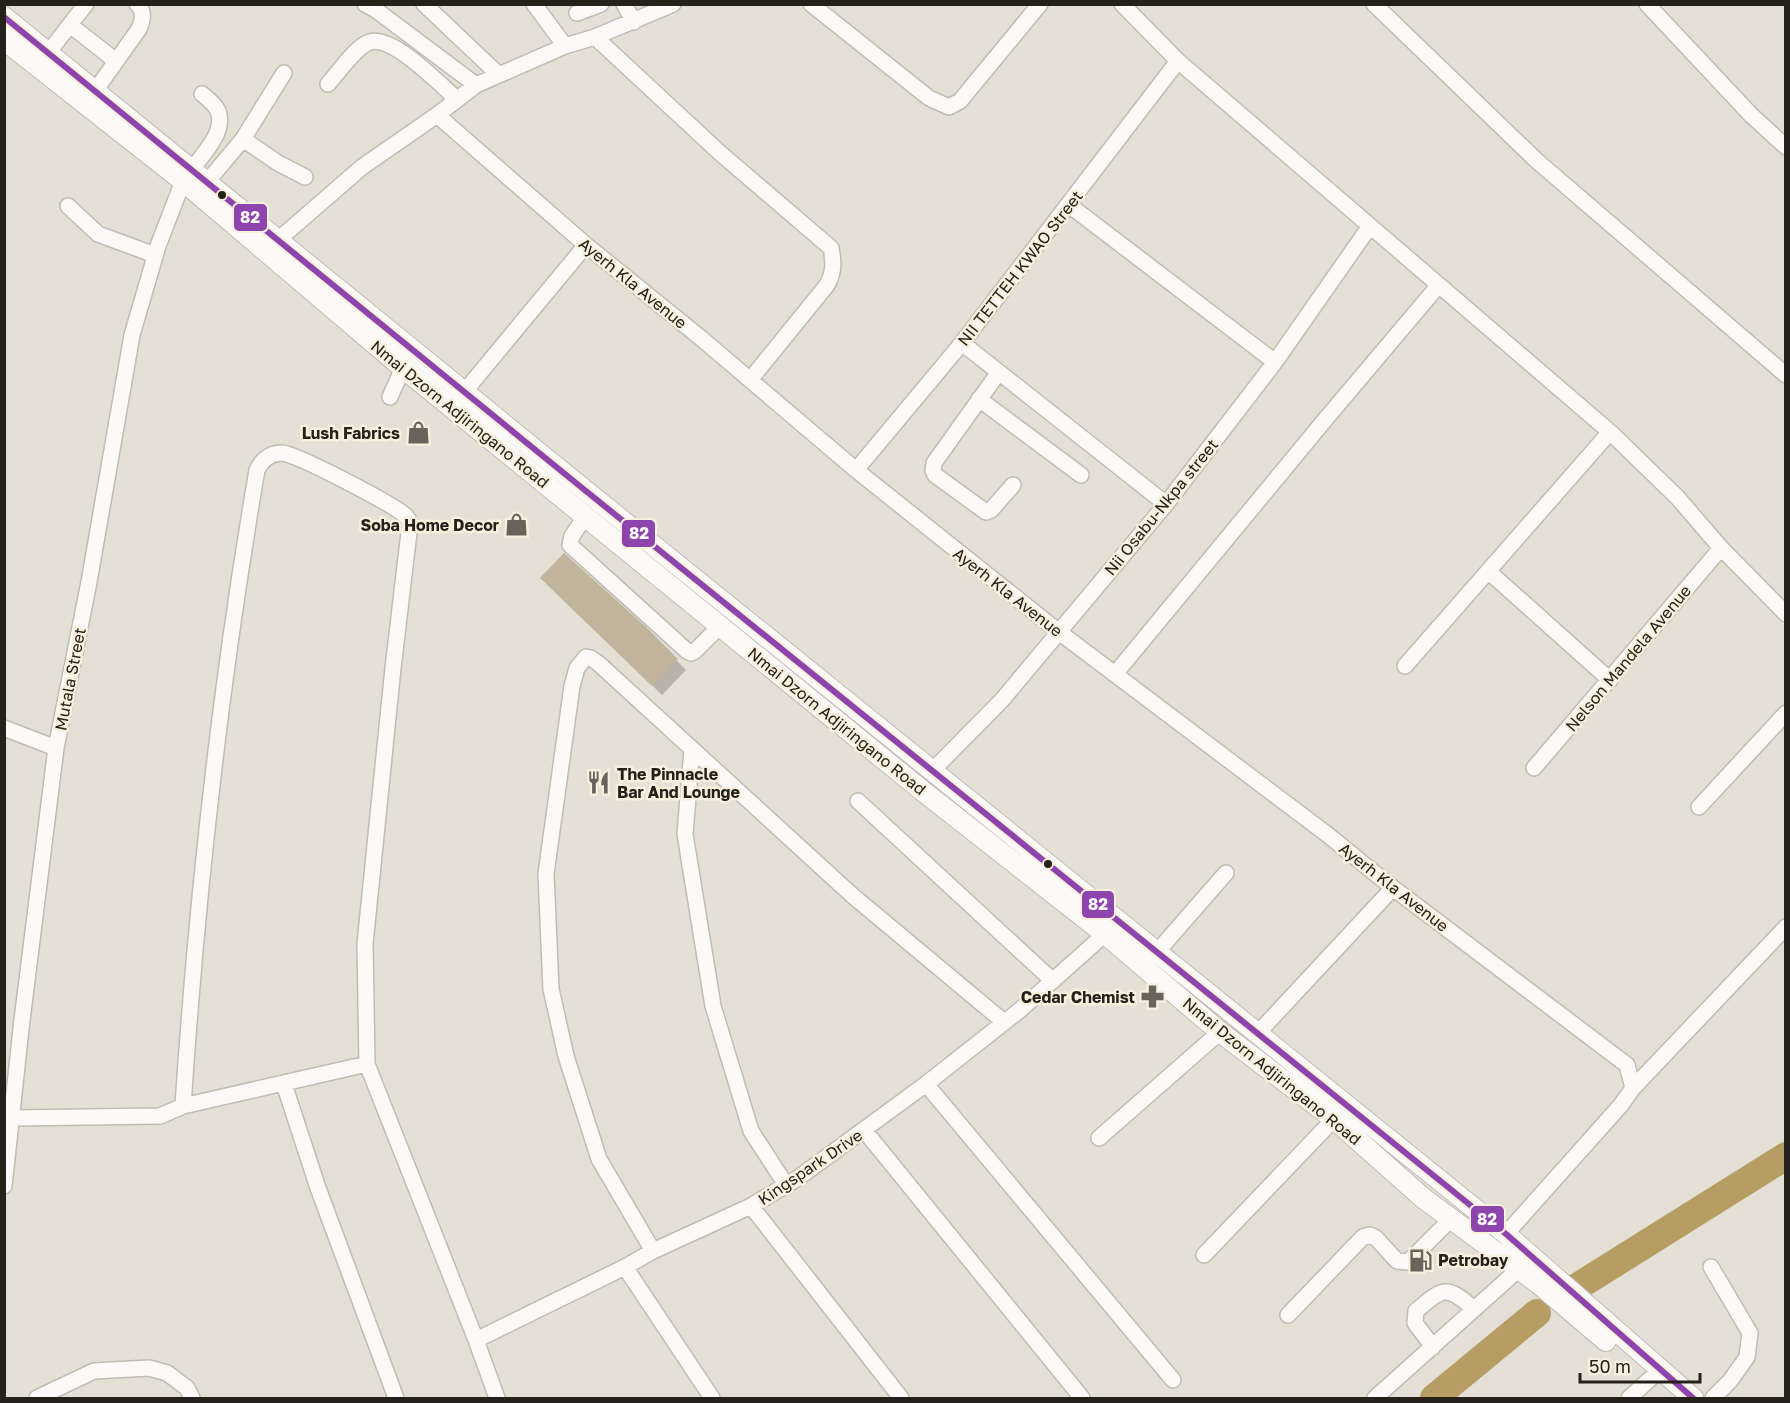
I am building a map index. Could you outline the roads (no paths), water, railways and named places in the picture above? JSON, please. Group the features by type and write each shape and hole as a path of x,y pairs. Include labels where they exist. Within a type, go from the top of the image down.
{"main road":[{"name":"Nmai Dzorn Adjiringano Road","path":"4,17 95,91 403,368 933,799 1105,934 1220,1032 1334,1119 1450,1220 1539,1284 1672,1398"},
{"name":"Nmai Dzorn Adjiringano Road","path":"4,40 187,175 207,182 1506,1234 1693,1398"},
{"path":"564,500 576,483"}],"street":[{"path":"48,52 86,4"},
{"path":"95,91 139,29 143,18 141,8 137,4"},
{"path":"424,4 499,75"},
{"path":"534,4 565,46"},
{"path":"577,13 602,4"},
{"path":"624,4 634,22"},
{"path":"278,240 362,167 476,85 565,46 595,38 673,4"},
{"path":"811,4 929,98 949,107 960,101 1040,4"},
{"path":"1122,4 1178,61 1610,432 1677,497 1721,548 1785,614"},
{"path":"1374,4 1537,161 1785,375"},
{"path":"1647,4 1751,115 1785,147"},
{"path":"373,6 476,85"},
{"path":"70,25 116,62"},
{"path":"595,38 720,153 831,248 834,262 833,273 827,285 750,380"},
{"path":"328,84 361,48 369,42 377,41 386,43 412,60 457,99"},
{"name":"NII TETTEH KWAO Street","path":"856,470 962,343 1178,61"},
{"path":"207,182 243,139 284,73"},
{"name":"Mutala Street","path":"4,1186 56,748 89,582 132,335 155,255 187,175 210,145 219,124 219,112 214,104 202,94"},
{"name":"Ayerh Kla Avenue","path":"437,115 586,245 856,470 1059,632 1328,834 1393,888 1627,1065 1633,1088"},
{"path":"243,139 278,163 304,177"},
{"path":"1069,205 1275,362"},
{"path":"68,206 98,234 155,255"},
{"name":"Nii Osabu-Nkpa street","path":"932,771 1002,700 1166,504 1275,362 1370,226"},
{"path":"465,392 586,245"},
{"path":"1115,674 1438,286"},
{"path":"962,343 1166,504"},
{"path":"390,397 403,368"},
{"path":"999,372 934,463 933,470 936,475 986,512 991,510 1013,485"},
{"path":"979,399 1081,475"},
{"path":"1404,666 1610,432"},
{"path":"183,1106 210,791 240,566 257,470 261,461 271,455 283,453 350,484 405,515 410,524 365,944 367,1064 410,1169 466,1318 477,1340 497,1398"},
{"path":"585,517 572,536 570,545 687,651 691,653 696,651 720,626"},
{"name":"Nelson Mandela Avenue","path":"1534,768 1721,548"},
{"path":"1488,571 1610,680"},
{"path":"653,1251 599,1159 566,1056 551,989 546,874 572,686 580,662 586,657 591,658 853,896 1004,1023"},
{"path":"1699,807 1785,712"},
{"path":"4,728 56,748"},
{"path":"692,749 685,834 713,1006 752,1131 786,1185"},
{"path":"858,801 1053,981"},
{"path":"1157,952 1226,873"},
{"path":"1257,1034 1393,888"},
{"path":"1506,1234 1621,1105 1633,1088 1785,927"},
{"name":"Kingspark Drive","path":"477,1340 653,1251 751,1206 786,1185 926,1084 1004,1023 1105,934"},
{"path":"1099,1138 1220,1032"},
{"path":"13,1118 160,1116 183,1106 367,1064"},
{"path":"284,1084 318,1188 396,1398"},
{"path":"926,1084 1173,1380"},
{"path":"1204,1255 1334,1119"},
{"path":"864,1130 1082,1398"},
{"path":"751,1206 901,1398"},
{"path":"1288,1315 1364,1237 1370,1235 1376,1238 1396,1261 1408,1262 1450,1220"},
{"path":"625,1267 712,1398"},
{"path":"1711,1267 1750,1332 1747,1357 1730,1381 1713,1398"},
{"path":"1375,1398 1519,1269"},
{"path":"1433,1347 1415,1323 1416,1311 1436,1294 1444,1291 1460,1296 1474,1310"},
{"path":"37,1398 94,1371 149,1368 167,1373 187,1388 192,1398"},
{"path":"1629,1398 1650,1379"}],"waterway":[{"path":"1577,1287 1786,1156"},
{"path":"1434,1398 1537,1313"}],"place":[{"name":"Lush Fabrics","path":"418,433"},
{"name":"Soba Home Decor","path":"517,525"},
{"name":"The Pinnacle Bar And Lounge","path":"599,783"},
{"name":"Cedar Chemist","path":"1153,997"},
{"name":"Petrobay","path":"1420,1260"}]}
